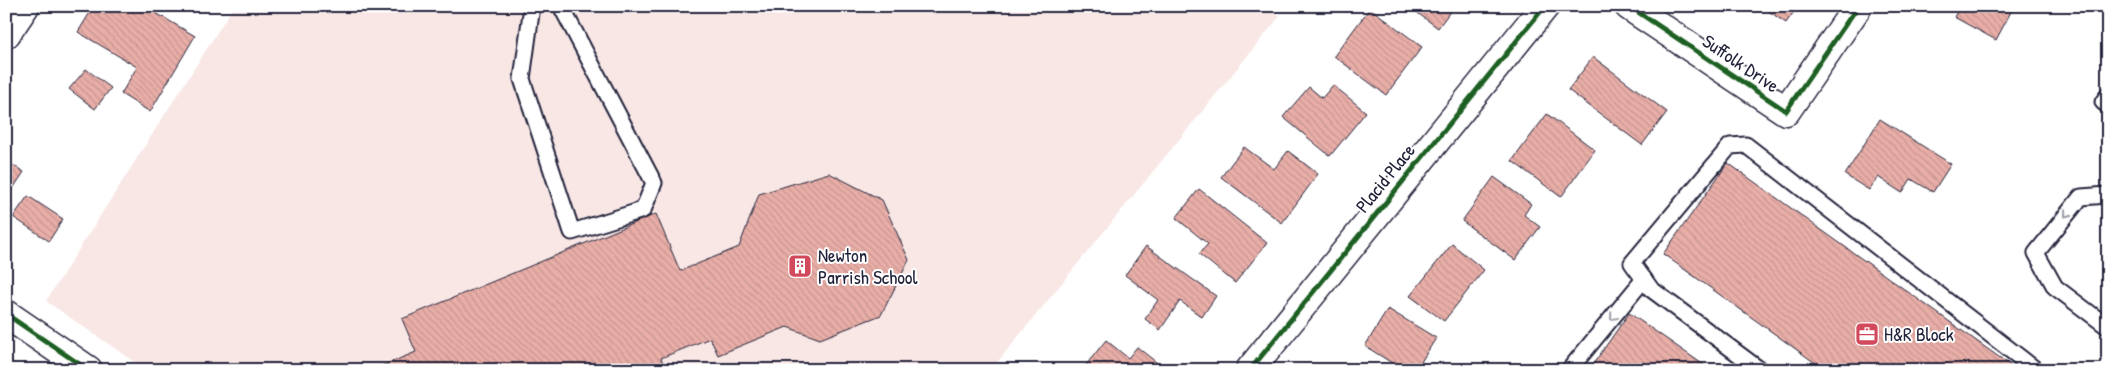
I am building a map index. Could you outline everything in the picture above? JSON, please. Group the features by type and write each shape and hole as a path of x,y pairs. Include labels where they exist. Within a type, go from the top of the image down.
{"street":[{"path":"6,34 25,6"},
{"name":"Placid Place","path":"1250,370 1545,6"},
{"name":"Suffolk Drive","path":"1629,6 1786,111 1858,6"},
{"path":"6,314 88,370"}],"lane":[{"path":"532,6 522,80 572,232 643,210 654,183 561,6"},
{"path":"1760,370 1651,289 1632,263 1730,146 1746,145 2036,370"},
{"path":"2108,196 2081,197 2036,253 2054,287 2108,327"},
{"path":"1569,370 1644,279"}],"shaded area":[{"path":"234,6 1265,6 1280,16 991,370 146,370 46,301"}],"building":[{"path":"94,6 107,6 111,8 112,6 144,6 195,36 150,112 121,94 137,67 78,32"},
{"path":"1408,6 1454,6 1438,28"},
{"path":"1761,6 1798,6 1786,23"},
{"path":"1960,6 2014,6 1996,40 1954,17"},
{"path":"1370,8 1422,47 1386,95 1334,56"},
{"path":"1593,57 1667,112 1642,145 1568,90"},
{"path":"86,69 111,88 95,109 69,89"},
{"path":"1333,85 1366,112 1330,156 1283,117 1309,87 1322,98"},
{"path":"1547,114 1595,150 1561,197 1512,161"},
{"path":"1880,119 1951,164 1933,192 1911,179 1902,193 1878,177 1869,190 1845,175"},
{"path":"1244,147 1274,169 1288,151 1318,174 1282,223 1221,177"},
{"path":"6,161 24,172 6,199"},
{"path":"1728,163 2017,370 1825,370 1663,254"},
{"name":"Newton Parrish School","path":"829,173 882,200 909,260 881,315 820,339 787,327 718,355 710,338 661,358 666,370 372,370 416,352 402,319 656,214 680,271 739,247 759,194"},
{"path":"1494,177 1531,204 1524,215 1540,227 1515,260 1462,221"},
{"path":"1199,189 1267,243 1235,283 1199,254 1208,244 1176,218"},
{"path":"28,196 63,219 49,241 13,217"},
{"path":"1452,244 1484,270 1444,321 1410,296"},
{"path":"1146,246 1216,296 1202,317 1180,301 1160,330 1145,319 1158,300 1125,275"},
{"path":"1388,309 1436,338 1416,370 1403,370 1365,346"},
{"path":"1629,313 1711,370 1589,370"},
{"path":"1106,340 1128,358 1137,347 1161,366 1159,370 1082,370"}],"cycle path":[{"path":"1250,370 1545,6"},
{"path":"1629,6 1786,111 1858,6"},
{"path":"6,314 88,370"}],"place":[{"name":"Newton Parrish School","path":"800,266"},
{"name":"H&R Block","path":"1867,334"}]}
